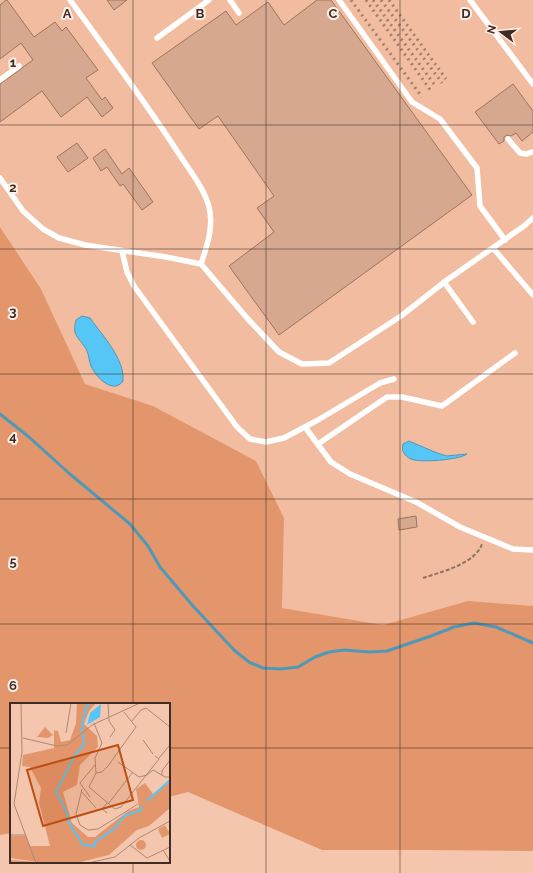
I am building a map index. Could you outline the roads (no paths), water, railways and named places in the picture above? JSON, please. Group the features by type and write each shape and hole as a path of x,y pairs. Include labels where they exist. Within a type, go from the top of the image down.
{"lane":[{"path":"70,0 169,138 203,190 209,207 211,221 209,240 202,264"},
{"path":"157,38 209,0"},
{"path":"230,0 240,13"},
{"path":"339,0 412,102 440,119 477,168 480,206 505,240"},
{"path":"470,0 533,84"},
{"path":"0,80 19,66"},
{"path":"508,139 520,153 526,154 533,152"},
{"path":"0,178 23,211 43,229 58,238 85,245 202,264 247,318 280,352 302,364 329,363 401,316 444,282 505,240 533,218"},
{"path":"493,248 533,295"},
{"path":"122,251 127,272 134,286 238,427 250,439 266,442 284,438 380,383 394,379"},
{"path":"444,282 473,322"},
{"path":"318,444 387,397 402,397 442,406 515,353"},
{"path":"305,427 331,462 350,474 416,502 460,526 484,537 513,549 533,550"}],"water":[{"path":"82,316 90,318 117,356 123,373 123,381 119,385 114,386 105,383 93,370 87,351 77,337 75,331 76,320"},
{"path":"409,441 447,456 467,454 456,458 431,461 411,459 405,455 402,446"}],"waterway":[{"path":"0,414 130,524 148,546 160,567 193,606 234,650 249,662 263,668 281,669 298,667 315,657 329,652 344,650 369,652 387,651 454,627 474,623 496,627 533,643"}],"railway":[{"path":"351,0 422,97"},
{"path":"366,0 431,91"},
{"path":"373,0 436,87"},
{"path":"381,0 442,83"},
{"path":"389,0 446,79"}]}
